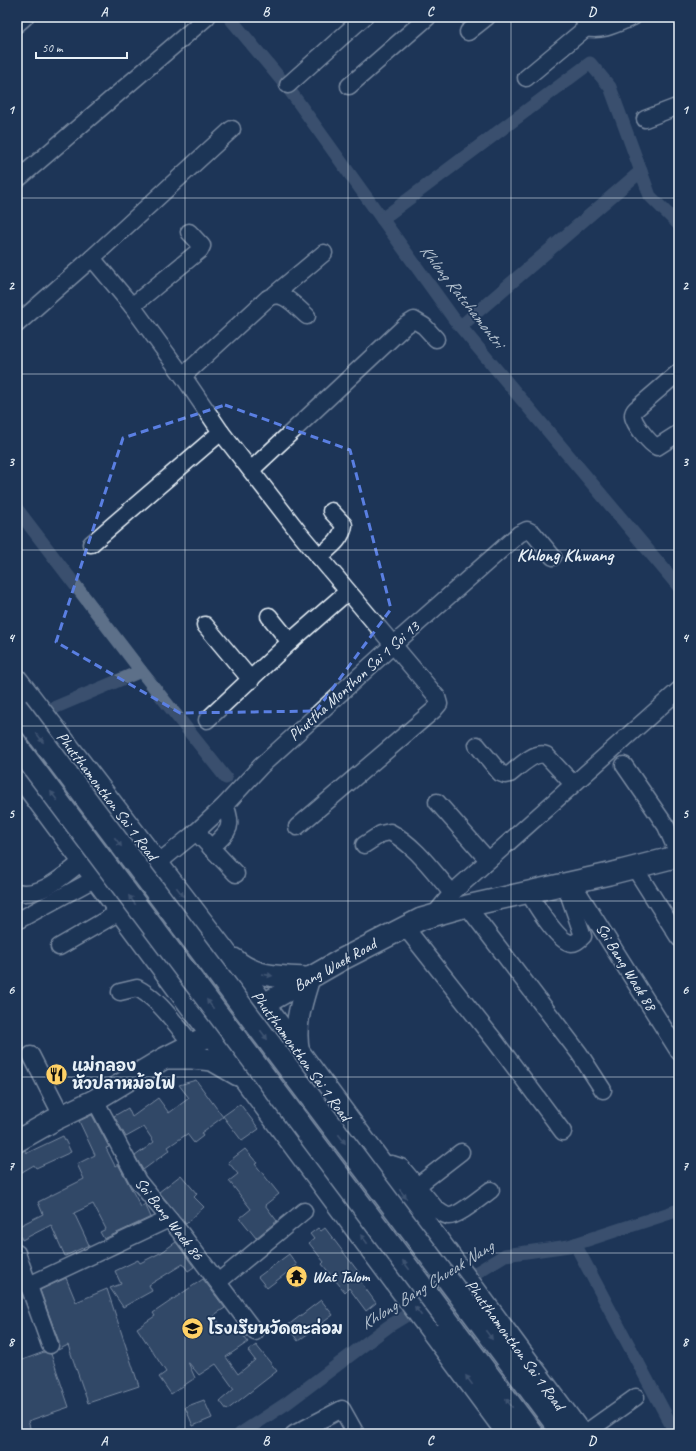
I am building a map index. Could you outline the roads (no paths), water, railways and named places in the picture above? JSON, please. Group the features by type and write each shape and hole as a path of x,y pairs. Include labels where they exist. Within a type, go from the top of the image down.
{"main road":[{"name":"Phutthamonthon Sai 1 Road","path":"17,680 223,949 338,1107 581,1434"},
{"name":"Phutthamonthon Sai 1 Road","path":"17,707 563,1434"},
{"path":"17,746 533,1434"},
{"path":"17,772 122,911 508,1434"},
{"name":"Bang Waek Road","path":"17,1141 94,1100 163,1058 212,1034 309,978 405,927 435,914 459,899 528,892 634,868 679,856"},
{"path":"146,944 188,983 199,984 212,982 221,971 219,960 197,916"},
{"path":"223,949 245,968 260,974 309,978 298,1020 296,1041 299,1054"},
{"path":"163,1058 212,1060 245,1078"},
{"path":"305,1160 265,1092 264,1066 273,1061 293,1064 338,1107"}],"street":[{"path":"17,24 25,17"},
{"path":"288,85 364,17"},
{"path":"349,86 428,17"},
{"path":"468,32 487,17"},
{"path":"526,78 585,22 594,30 604,28 633,17"},
{"path":"17,180 201,22"},
{"path":"645,119 679,106"},
{"path":"17,324 92,258 232,129"},
{"path":"132,306 200,250 202,246 190,232"},
{"path":"183,376 275,294 324,253"},
{"path":"92,258 132,306 183,376 221,432 250,470 347,592 437,698 439,704 434,710 297,827"},
{"path":"275,294 281,295 307,316"},
{"path":"250,470 406,325 414,320 424,326 436,339"},
{"path":"679,372 636,409 633,414 634,420 652,445 657,447 679,433"},
{"path":"91,544 221,432"},
{"path":"319,557 338,540 343,531 344,525 331,511"},
{"name":"Phuttha Monthon Sai 1 Soi 13","path":"158,864 225,805 261,766 392,646 519,534 526,530 533,533 553,557"},
{"path":"207,720 290,642 347,592"},
{"path":"269,616 290,642"},
{"path":"205,625 251,680"},
{"path":"459,899 488,860 679,690"},
{"path":"476,745 500,773 510,774 536,755 542,753 546,754 573,784"},
{"path":"624,765 666,826 679,856"},
{"path":"437,802 488,860"},
{"path":"211,848 227,833 231,826 230,817 225,805"},
{"path":"196,832 236,874"},
{"path":"364,846 381,834 390,832 408,844 459,899 579,1053 603,1090"},
{"path":"17,892 32,893 41,890 84,861"},
{"path":"634,868 679,938"},
{"path":"17,921 96,878"},
{"path":"528,892 556,932 566,942 571,943 579,941 583,936 570,882"},
{"name":"Soi Bang Waek 88","path":"570,882 578,892 679,1052"},
{"path":"59,947 122,911"},
{"path":"405,927 495,1040 563,1132"},
{"path":"120,992 137,988 144,991 167,1014 192,1044"},
{"path":"31,1055 62,1116"},
{"name":"Soi Bang Waek 86","path":"94,1100 138,1181 218,1282 255,1332"},
{"path":"417,1186 461,1152"},
{"path":"382,1165 392,1164 401,1167 437,1210 444,1215 450,1216 456,1214 491,1190"},
{"path":"218,1282 304,1211"},
{"path":"29,1285 169,1219"},
{"path":"17,1253 50,1345"},
{"path":"584,1434 636,1397"},
{"path":"294,1434 342,1409 356,1434"}],"waterway":[{"name":"Khlong Ratchamontri","path":"229,17 288,88 454,319 679,587"},
{"path":"382,219 590,63 610,87 650,196 679,225"},
{"path":"461,326 641,171"},
{"path":"17,509 141,671 226,778"},
{"path":"37,715 141,671"},
{"name":"Khlong Bang Chueak Nang","path":"240,1434 287,1403 389,1326 505,1255 569,1246 679,1210"},
{"path":"575,1244 676,1434"}],"place":[{"name":"แม่กลอง หัวปลาหม้อไฟ","path":"56,1075"},
{"name":"Wat Talom","path":"296,1277"},
{"name":"โรงเรียนวัดตะล่อม","path":"192,1329"}],"district":[{"name":"Khlong Khwang","path":"565,555"}]}
